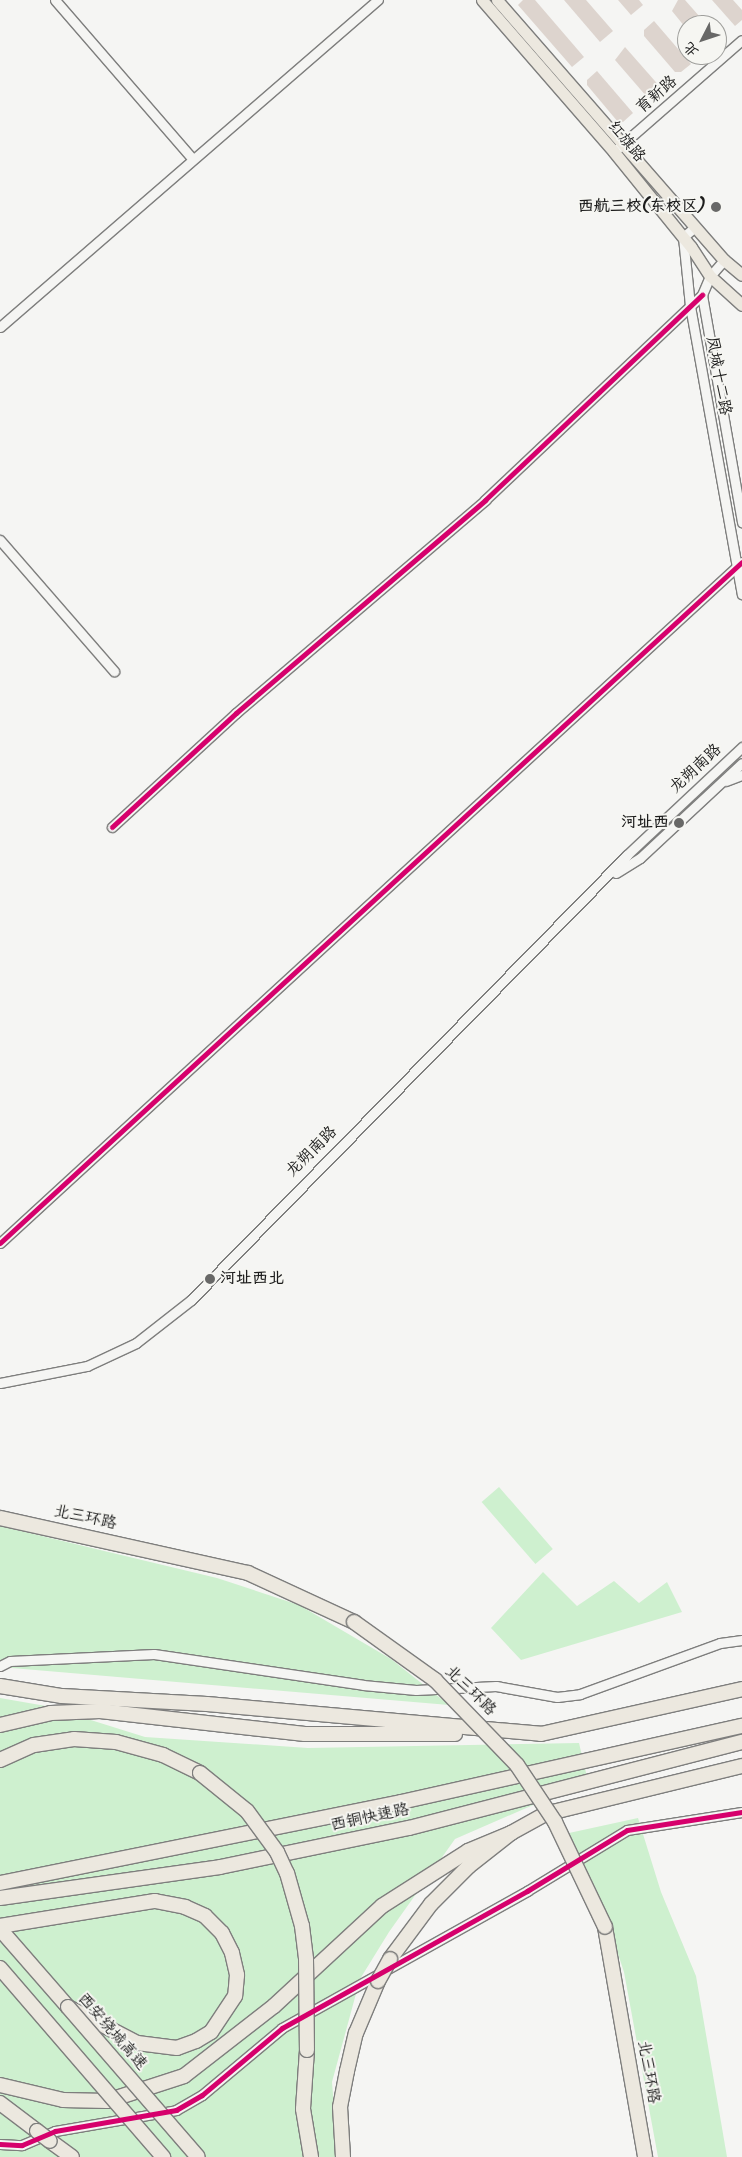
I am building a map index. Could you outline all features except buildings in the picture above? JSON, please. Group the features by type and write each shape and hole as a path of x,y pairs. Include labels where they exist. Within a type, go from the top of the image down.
{"highway":[{"name":"北三环路","path":"0,1518 248,1573 354,1622 435,1680 517,1765 555,1822 605,1927 645,2157"},
{"path":"0,1686 62,1696 207,1704 541,1734"},
{"path":"0,1725 50,1713 100,1711 151,1715 305,1734 541,1734 742,1689"},
{"name":"西铜快速路","path":"0,1883 400,1802 742,1726"},
{"path":"0,1760 34,1745 74,1739 108,1742 163,1755 200,1774 247,1812 277,1852 287,1873 302,1926 306,1959 307,2050 303,2109 311,2157"},
{"name":"西铜快速路","path":"0,1898 220,1867 381,1834 742,1742"},
{"path":"0,2085 63,2100 107,2101 184,2076 274,2006 382,1906 468,1851 510,1833 545,1814 742,1766"},
{"path":"343,2157 340,2107 347,2071 356,2033 378,1981 390,1960 432,1904 469,1866 510,1833"},
{"path":"0,1928 155,1901 185,1907 205,1916 222,1933 232,1953 237,1975 234,1996 224,2015 211,2032 196,2041 177,2048 158,2048 137,2043 68,2007"},
{"name":"西安绕城高速","path":"0,1928 198,2157"},
{"path":"0,1968 163,2157"},
{"path":"0,2103 72,2157"}],"main road":[{"name":"红旗路","path":"482,0 618,148 695,227 724,260 742,275"},
{"name":"红旗路","path":"497,0 618,148 710,276 742,305"}],"street":[{"path":"55,0 192,158"},
{"path":"0,326 192,158 378,0"},
{"name":"育新路","path":"618,148 742,40"},
{"path":"683,237 695,227"},
{"name":"凤城十二路","path":"683,237 690,306 739,563 742,594"},
{"path":"112,827 236,713 485,500 702,295 710,276 724,260"},
{"name":"凤城十二路","path":"702,295 742,523"},
{"path":"0,540 114,671"},
{"path":"0,1243 739,563"},
{"name":"龙朔南路","path":"0,1383 87,1366 136,1343 191,1300 259,1226 608,878 634,848 742,747"},
{"name":"龙朔南路","path":"608,878 640,858 742,764"},
{"path":"722,783 742,775"},
{"path":"0,1666 10,1660 154,1654 363,1685 416,1690 496,1686 557,1697 580,1694 720,1643 742,1640"},
{"path":"0,2144 22,2145 55,2131 176,2110 202,2094 282,2028 527,1891 627,1830 742,1812"}],"green space":[{"path":"499,1487 553,1549 535,1564 482,1502"},
{"path":"0,1526 217,1578 299,1605 391,1659 449,1705 0,1667"},
{"path":"543,1572 577,1606 614,1581 639,1603 667,1582 682,1612 521,1660 491,1628"},
{"path":"0,1698 46,1706 145,1737 308,1748 579,1743 588,1781 455,1839 389,1932 360,1979 332,2082 338,2157 0,2157"},
{"path":"638,1818 661,1892 696,1976 727,2157 658,2157 624,1972 597,1891 569,1833"}],"cycle path":[{"path":"112,827 236,713 485,500 702,295"},
{"path":"0,1243 742,562"},
{"path":"0,2144 22,2145 55,2131 176,2110 202,2095 282,2028 527,1891 627,1830 742,1812"}],"place":[{"name":"西航三校(东校区)","path":"716,207"},
{"name":"河址西","path":"679,823"},
{"name":"河址西北","path":"210,1279"}]}
